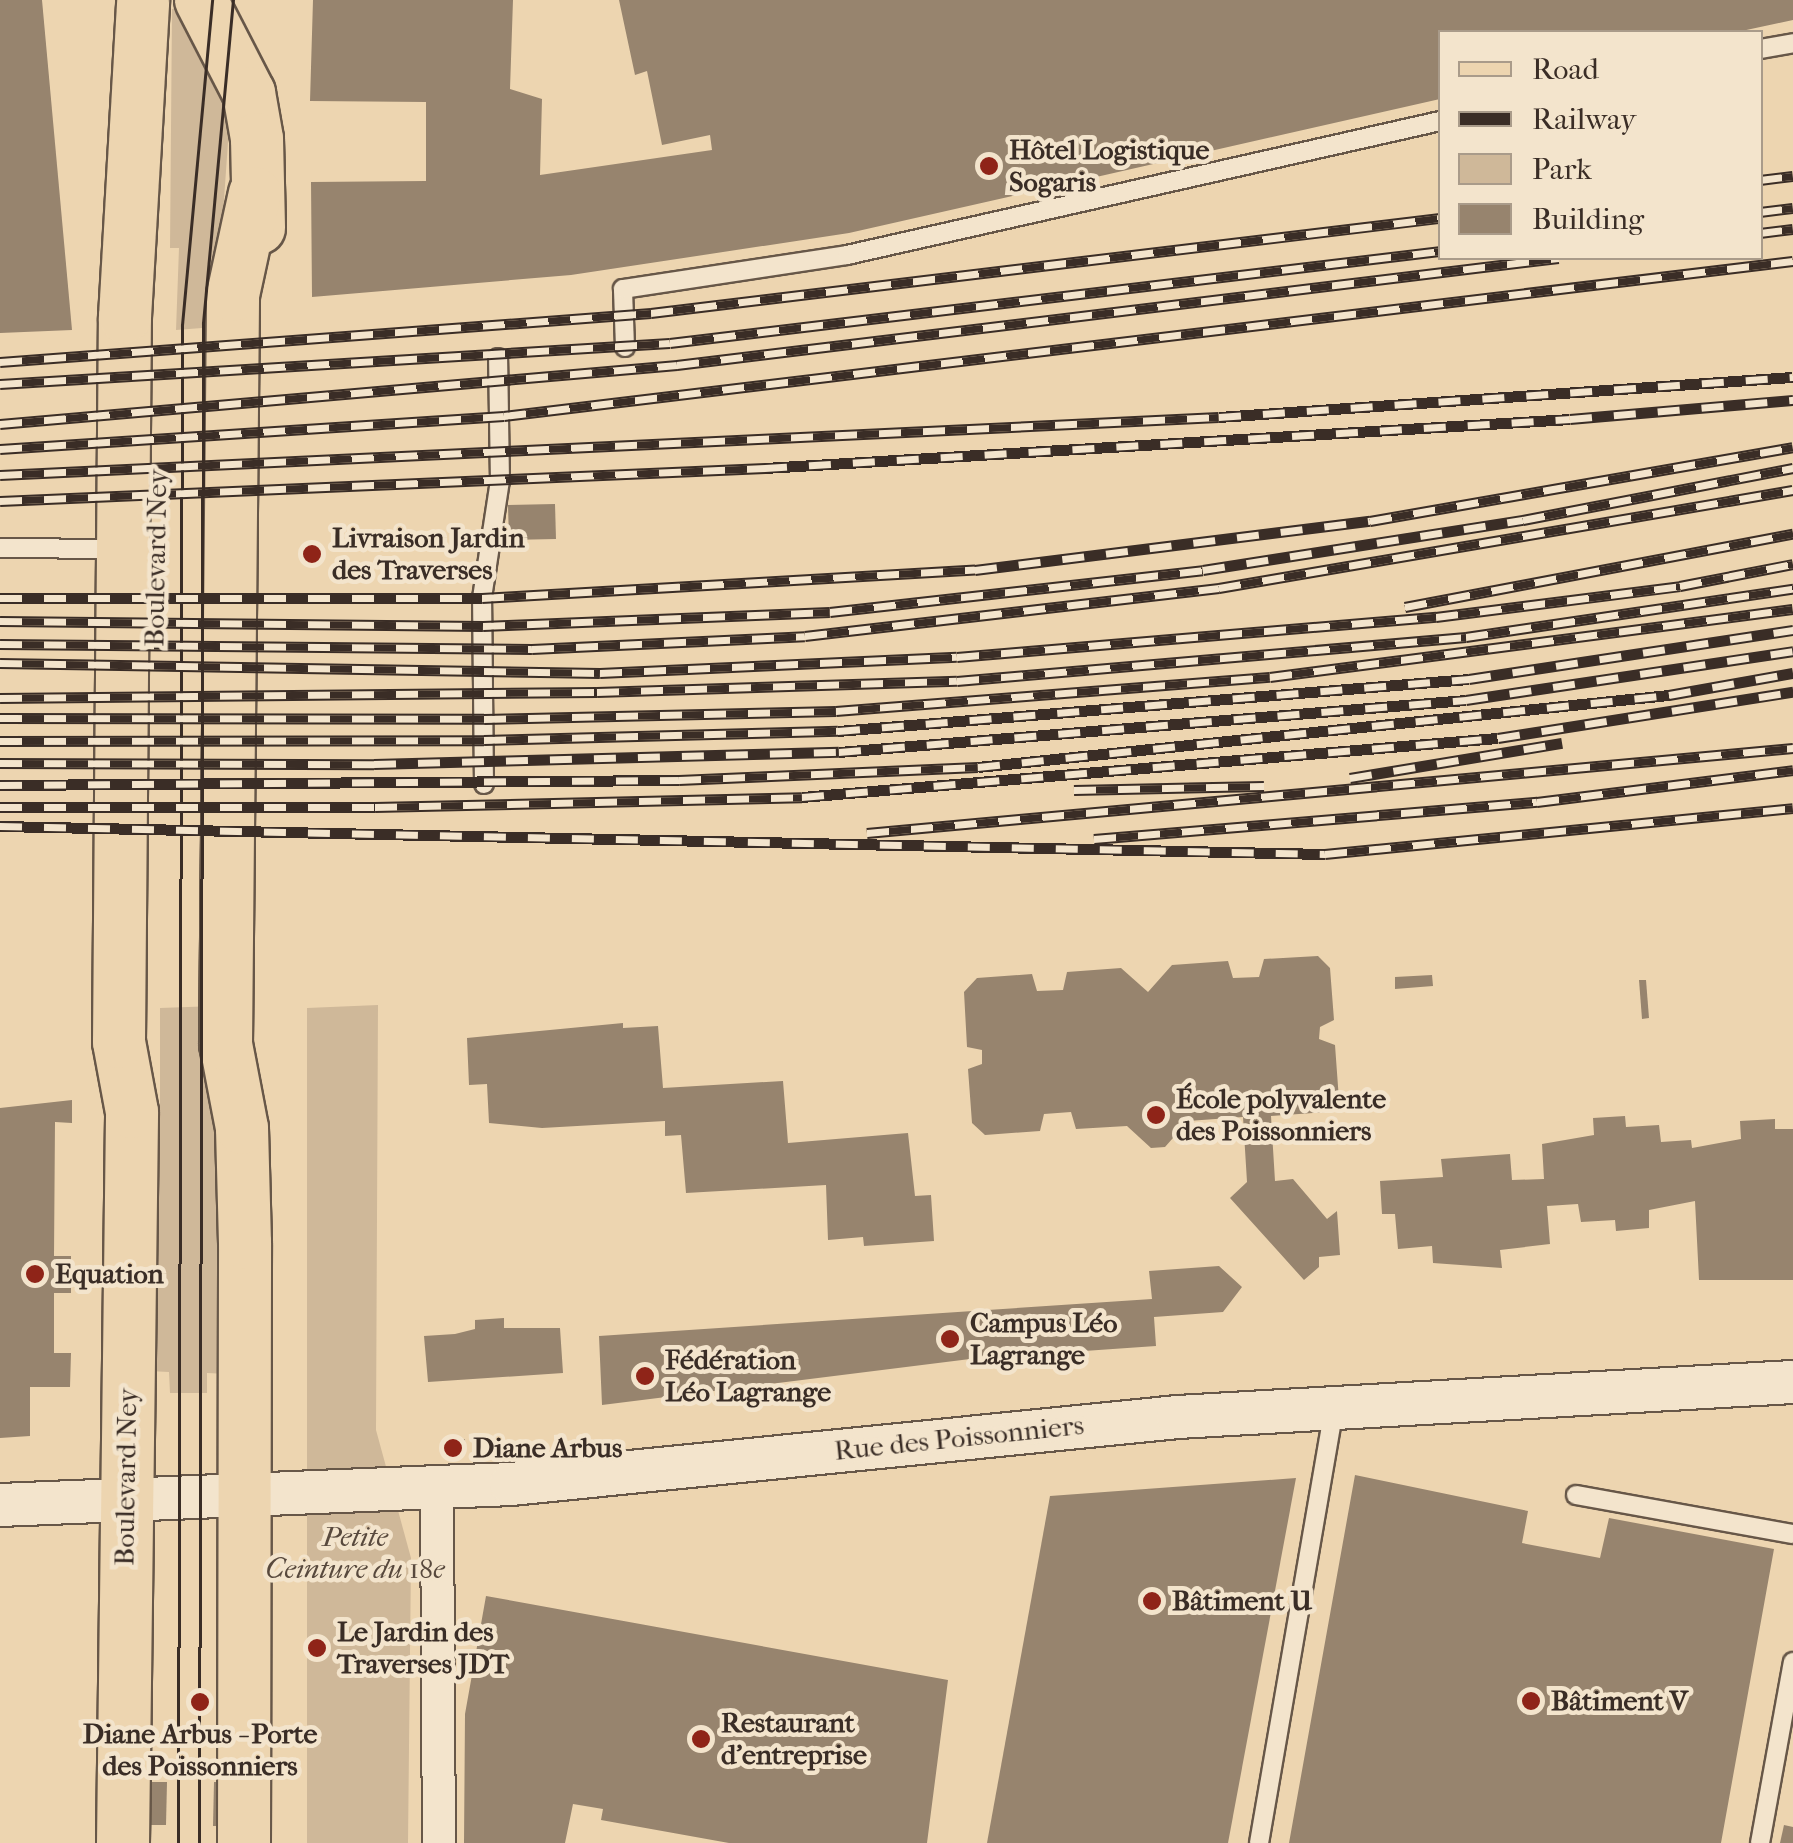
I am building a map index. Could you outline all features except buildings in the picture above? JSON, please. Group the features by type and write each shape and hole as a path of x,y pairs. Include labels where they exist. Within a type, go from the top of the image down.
{"main road":[{"path":"201,0 249,93 258,139 255,192 233,295 226,1044 242,1128 244,1843"},
{"name":"Boulevard Ney","path":"123,1843 132,1112 119,1042 124,549 128,201 143,1"},
{"name":"Boulevard Ney","path":"132,1112 150,1041 158,316 143,1"}],"street":[{"name":"Rue des Poissonniers","path":"0,1505 437,1488 644,1473 958,1436 1334,1408 1793,1382"},
{"path":"437,1488 439,1843"}],"lane":[{"path":"1763,49 1793,43"},
{"path":"625,347 623,289 847,256 1438,121"},
{"path":"484,784 482,598 500,482 498,358"},
{"path":"0,548 124,549"},
{"path":"1259,1843 1334,1408"},
{"path":"1576,1495 1793,1534"},
{"path":"1760,1843 1793,1662"}],"green space":[{"path":"184,8 231,100 215,327 176,330 179,248 170,248 172,9"},
{"name":"Petite Ceinture du 18e","path":"378,1005 376,1430 411,1558 408,1843 307,1843 307,1008"},
{"path":"216,1006 215,1159 225,1232 228,1374 207,1373 207,1393 170,1393 169,1372 149,1371 160,1157 160,1008"}],"tram line":[{"path":"178,1843 182,325 212,0"},
{"path":"199,1843 203,323 233,0"}],"railway":[{"path":"1763,180 1793,176"},
{"path":"1763,212 1793,208"},
{"path":"0,362 651,313 1438,218"},
{"path":"1763,233 1793,229"},
{"path":"0,384 670,343 1438,251"},
{"path":"0,424 677,365 1543,260"},
{"path":"0,449 504,416 1793,261"},
{"path":"0,475 1219,417 1793,377"},
{"path":"0,501 765,468 1570,419 1793,400"},
{"path":"0,598 482,598 975,570 1370,521 1793,447"},
{"path":"0,621 483,626 830,612 1203,570 1523,520 1793,468"},
{"path":"0,644 532,649 805,636 1219,588 1793,490"},
{"path":"1405,607 1793,534"},
{"path":"0,663 600,673 957,657 1436,617 1680,586 1793,564"},
{"path":"0,698 597,692 957,681 1466,637 1793,589"},
{"path":"0,718 484,719 836,711 1270,677 1793,609"},
{"path":"0,741 484,740 838,731 1469,679 1793,630"},
{"path":"0,763 374,764 839,752 1466,700 1793,651"},
{"path":"0,785 679,780 978,767 1669,695 1793,673"},
{"path":"0,807 375,807 802,797 1498,738 1793,692"},
{"path":"1350,778 1562,743"},
{"path":"867,833 1793,748"},
{"path":"1094,839 1537,802 1793,770"},
{"path":"1074,790 1264,786"},
{"path":"0,826 1325,854 1793,808"}],"place":[{"name":"Hôtel Logistique Sogaris","path":"989,166"},
{"name":"Livraison Jardin des Traverses","path":"312,554"},
{"name":"École polyvalente des Poissonniers","path":"1156,1115"},
{"name":"Equation","path":"35,1274"},
{"name":"Campus Léo Lagrange","path":"950,1339"},
{"name":"Fédération Léo Lagrange","path":"645,1376"},
{"name":"Diane Arbus","path":"453,1448"},
{"name":"Bâtiment U","path":"1152,1601"},
{"name":"Le Jardin des Traverses JDT","path":"317,1648"},
{"name":"Bâtiment V","path":"1531,1701"},
{"name":"Diane Arbus - Porte des Poissonniers","path":"200,1702"},
{"name":"Restaurant d'entreprise","path":"701,1739"}]}
